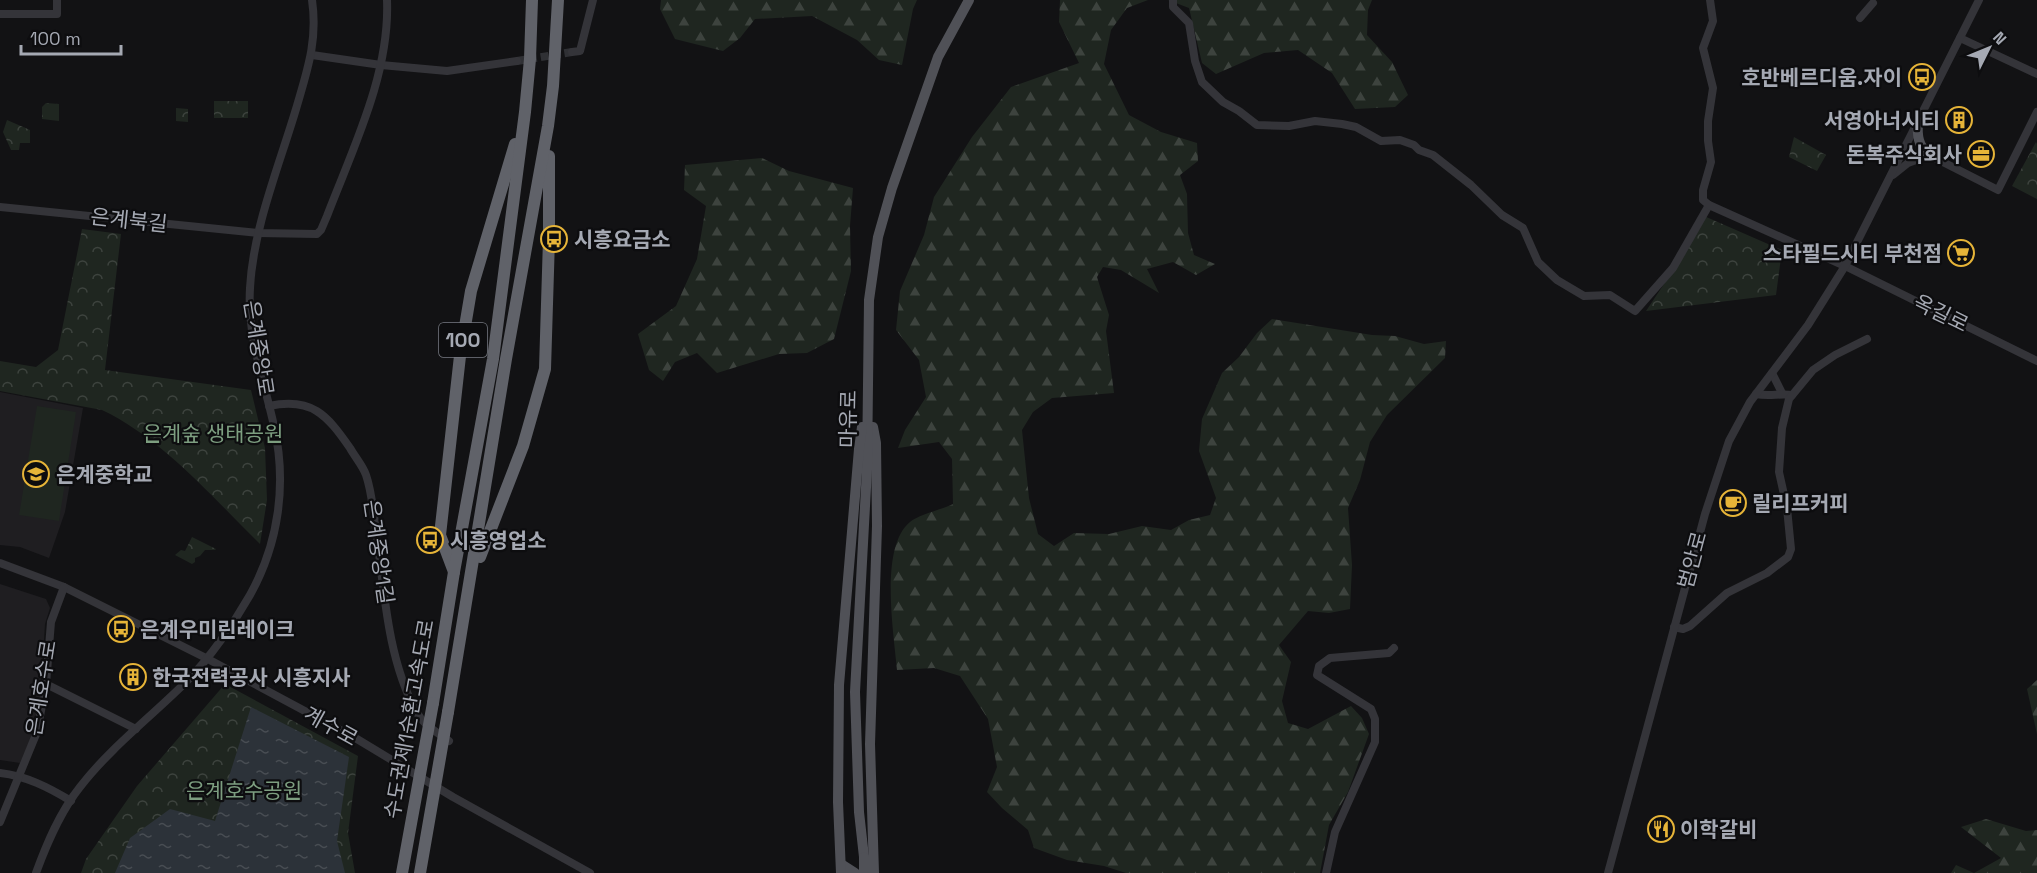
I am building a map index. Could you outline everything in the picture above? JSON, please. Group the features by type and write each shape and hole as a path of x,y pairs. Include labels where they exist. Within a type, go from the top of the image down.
{"highway":[{"name":"수도권제1순환고속도로","path":"402,873 454,572 494,359 525,112 532,0"},
{"name":"수도권제1순환고속도로","path":"420,873 471,580 506,358 549,126 554,86 558,0"},
{"name":"수도권제1순환고속도로","path":"454,572 440,535 462,345 471,291 525,112"},
{"name":"수도권제1순환고속도로","path":"471,580 523,446 545,369 549,239 549,126"}],"main road":[{"name":"마유로","path":"863,873 855,692 867,469 869,300 878,237 892,188 938,57 969,0"},
{"path":"1918,122 1917,132 1920,144 1929,155"},
{"path":"863,873 876,870 870,744 877,526 876,443 868,394"},
{"path":"855,873 840,870 839,685 859,449 868,394"}],"street":[{"path":"0,5 0,14 57,14 57,0"},
{"name":"은계중앙로","path":"36,873 51,836 87,778 189,679 222,639 259,578 271,549 281,487 276,438 259,369 250,308 251,272 258,233 312,55 314,17 312,0"},
{"path":"381,65 385,50 387,0"},
{"path":"572,52 580,51 594,0"},
{"path":"1173,0 1173,7 1189,23 1195,61 1202,82 1223,102 1257,125 1289,126 1315,121 1341,124 1356,127 1381,141 1400,140 1433,155 1471,184 1502,215 1523,228 1538,262 1557,280 1584,296 1610,295 1635,311 1673,268 1709,205 1702,197 1711,162 1708,121 1713,88 1703,48 1713,21 1710,0"},
{"name":"범안로","path":"1608,873 1705,514 1729,441 1756,393 1808,326 1845,266 1979,0"},
{"path":"1860,18 1873,1"},
{"path":"1960,38 2037,74"},
{"path":"312,55 381,65 447,71 517,61"},
{"name":"은계북길","path":"0,207 258,233 312,234 321,230 378,79 381,65"},
{"path":"1929,155 1998,190 2037,112"},
{"name":"범안로","path":"1889,179 1908,163 1929,155"},
{"name":"옥길로","path":"1709,205 1845,266 2037,361"},
{"path":"1674,627 1681,629 1690,626 1727,593 1767,573 1789,556 1791,549 1779,472 1782,428 1792,396 1807,375 1819,365 1867,339"},
{"path":"1772,372 1782,393"},
{"path":"1756,393 1772,396 1782,393 1792,396"},
{"name":"은계중앙1길","path":"269,406 285,402 300,404 324,415 336,428 366,474 393,644 404,687 424,723 449,741"},
{"name":"계수로","path":"0,563 64,586 206,658 357,739 453,797 590,873"},
{"name":"은계호수로","path":"0,822 37,732 46,684 51,622 64,586"},
{"path":"1326,873 1335,832 1375,742 1375,718 1371,709 1317,675 1319,666 1330,658 1389,653 1394,648"},
{"path":"46,684 136,729"},
{"path":"0,773 19,776 35,782 71,801"}],"shaded area":[{"name":"은계중학교","path":"0,392 83,408 65,512 49,558 20,547 0,545"},
{"path":"0,584 46,599 50,608 45,624 40,699 33,733 20,763 0,760"}],"green space":[{"path":"661,0 917,0 913,9 902,65 879,60 857,40 812,16 755,19 740,38 723,51 675,39 660,9"},
{"path":"1060,0 1148,0 1127,8 1111,30 1104,64 1129,115 1161,132 1197,143 1198,161 1180,175 1187,194 1188,233 1194,255 1215,264 1196,275 1173,262 1147,269 1159,293 1121,270 1103,267 1097,277 1109,315 1106,331 1114,393 1052,398 1033,412 1022,430 1029,498 1038,534 1054,546 1074,533 1109,534 1142,526 1171,530 1189,520 1210,515 1216,498 1199,451 1202,419 1222,373 1272,319 1372,335 1395,336 1424,344 1446,341 1445,358 1387,415 1370,442 1360,480 1348,508 1352,565 1350,609 1329,613 1308,611 1279,645 1291,662 1282,701 1288,723 1308,729 1351,706 1362,718 1369,734 1348,792 1329,825 1320,873 1126,873 1104,866 1067,860 1034,848 1028,830 987,792 997,767 988,719 960,676 934,668 897,670 891,592 894,551 900,534 910,522 953,504 952,459 939,442 898,448 905,430 926,397 919,360 896,330 900,291 924,235 934,197 972,137 1011,87 1079,63 1059,22"},
{"path":"1168,0 1372,0 1368,10 1367,35 1392,62 1408,95 1395,107 1355,109 1332,73 1298,50 1264,53 1216,74 1202,63 1189,8"},
{"path":"214,101 248,101 248,118 214,118"},
{"path":"46,103 59,104 59,121 42,119 42,107"},
{"path":"176,108 188,109 188,122 176,121"},
{"path":"7,120 30,130 30,143 20,143 19,150 11,150 3,132"},
{"path":"1794,137 1826,155 1817,171 1789,157"},
{"path":"2036,142 2037,144 2037,199 2012,186"},
{"path":"762,158 789,171 853,188 850,226 851,271 834,339 807,353 779,354 717,373 697,353 675,362 663,381 649,370 638,334 676,306 697,259 706,206 684,190 685,165"},
{"path":"1704,216 1782,250 1776,295 1646,311 1664,284"},
{"name":"은계숲 생태공원","path":"82,229 121,234 105,370 251,390 265,448 267,500 260,544 186,470 124,422 102,410 0,391 0,361 36,367 58,350"},
{"path":"37,406 76,412 59,521 19,515"},
{"path":"192,537 216,549 205,550 195,558 192,564 175,555 181,550 185,551"},
{"path":"2037,680 2037,734 2027,689"},
{"name":"은계호수공원","path":"225,684 358,756 348,833 355,873 81,873 86,859 137,786"},
{"path":"1986,819 2026,831 2037,830 2037,873 1974,873 2001,858 1961,827"},
{"path":"1956,865 1974,873 1951,873"}],"water":[{"name":"은계호수공원","path":"251,707 349,757 337,841 345,873 115,873 130,838 170,809 215,821"}],"tunnel":[{"path":"517,61 572,52"}],"place":[{"name":"호반베르디움.자이","path":"1922,77"},
{"name":"서영아너시티","path":"1959,120"},
{"name":"돈복주식회사","path":"1981,154"},
{"name":"시흥요금소","path":"554,239"},
{"name":"스타필드시티 부천점","path":"1961,253"},
{"name":"은계중학교","path":"36,474"},
{"name":"릴리프커피","path":"1733,503"},
{"name":"시흥영업소","path":"430,540"},
{"name":"은계우미린레이크","path":"121,629"},
{"name":"한국전력공사 시흥지사","path":"133,677"},
{"name":"이학갈비","path":"1661,829"}]}
